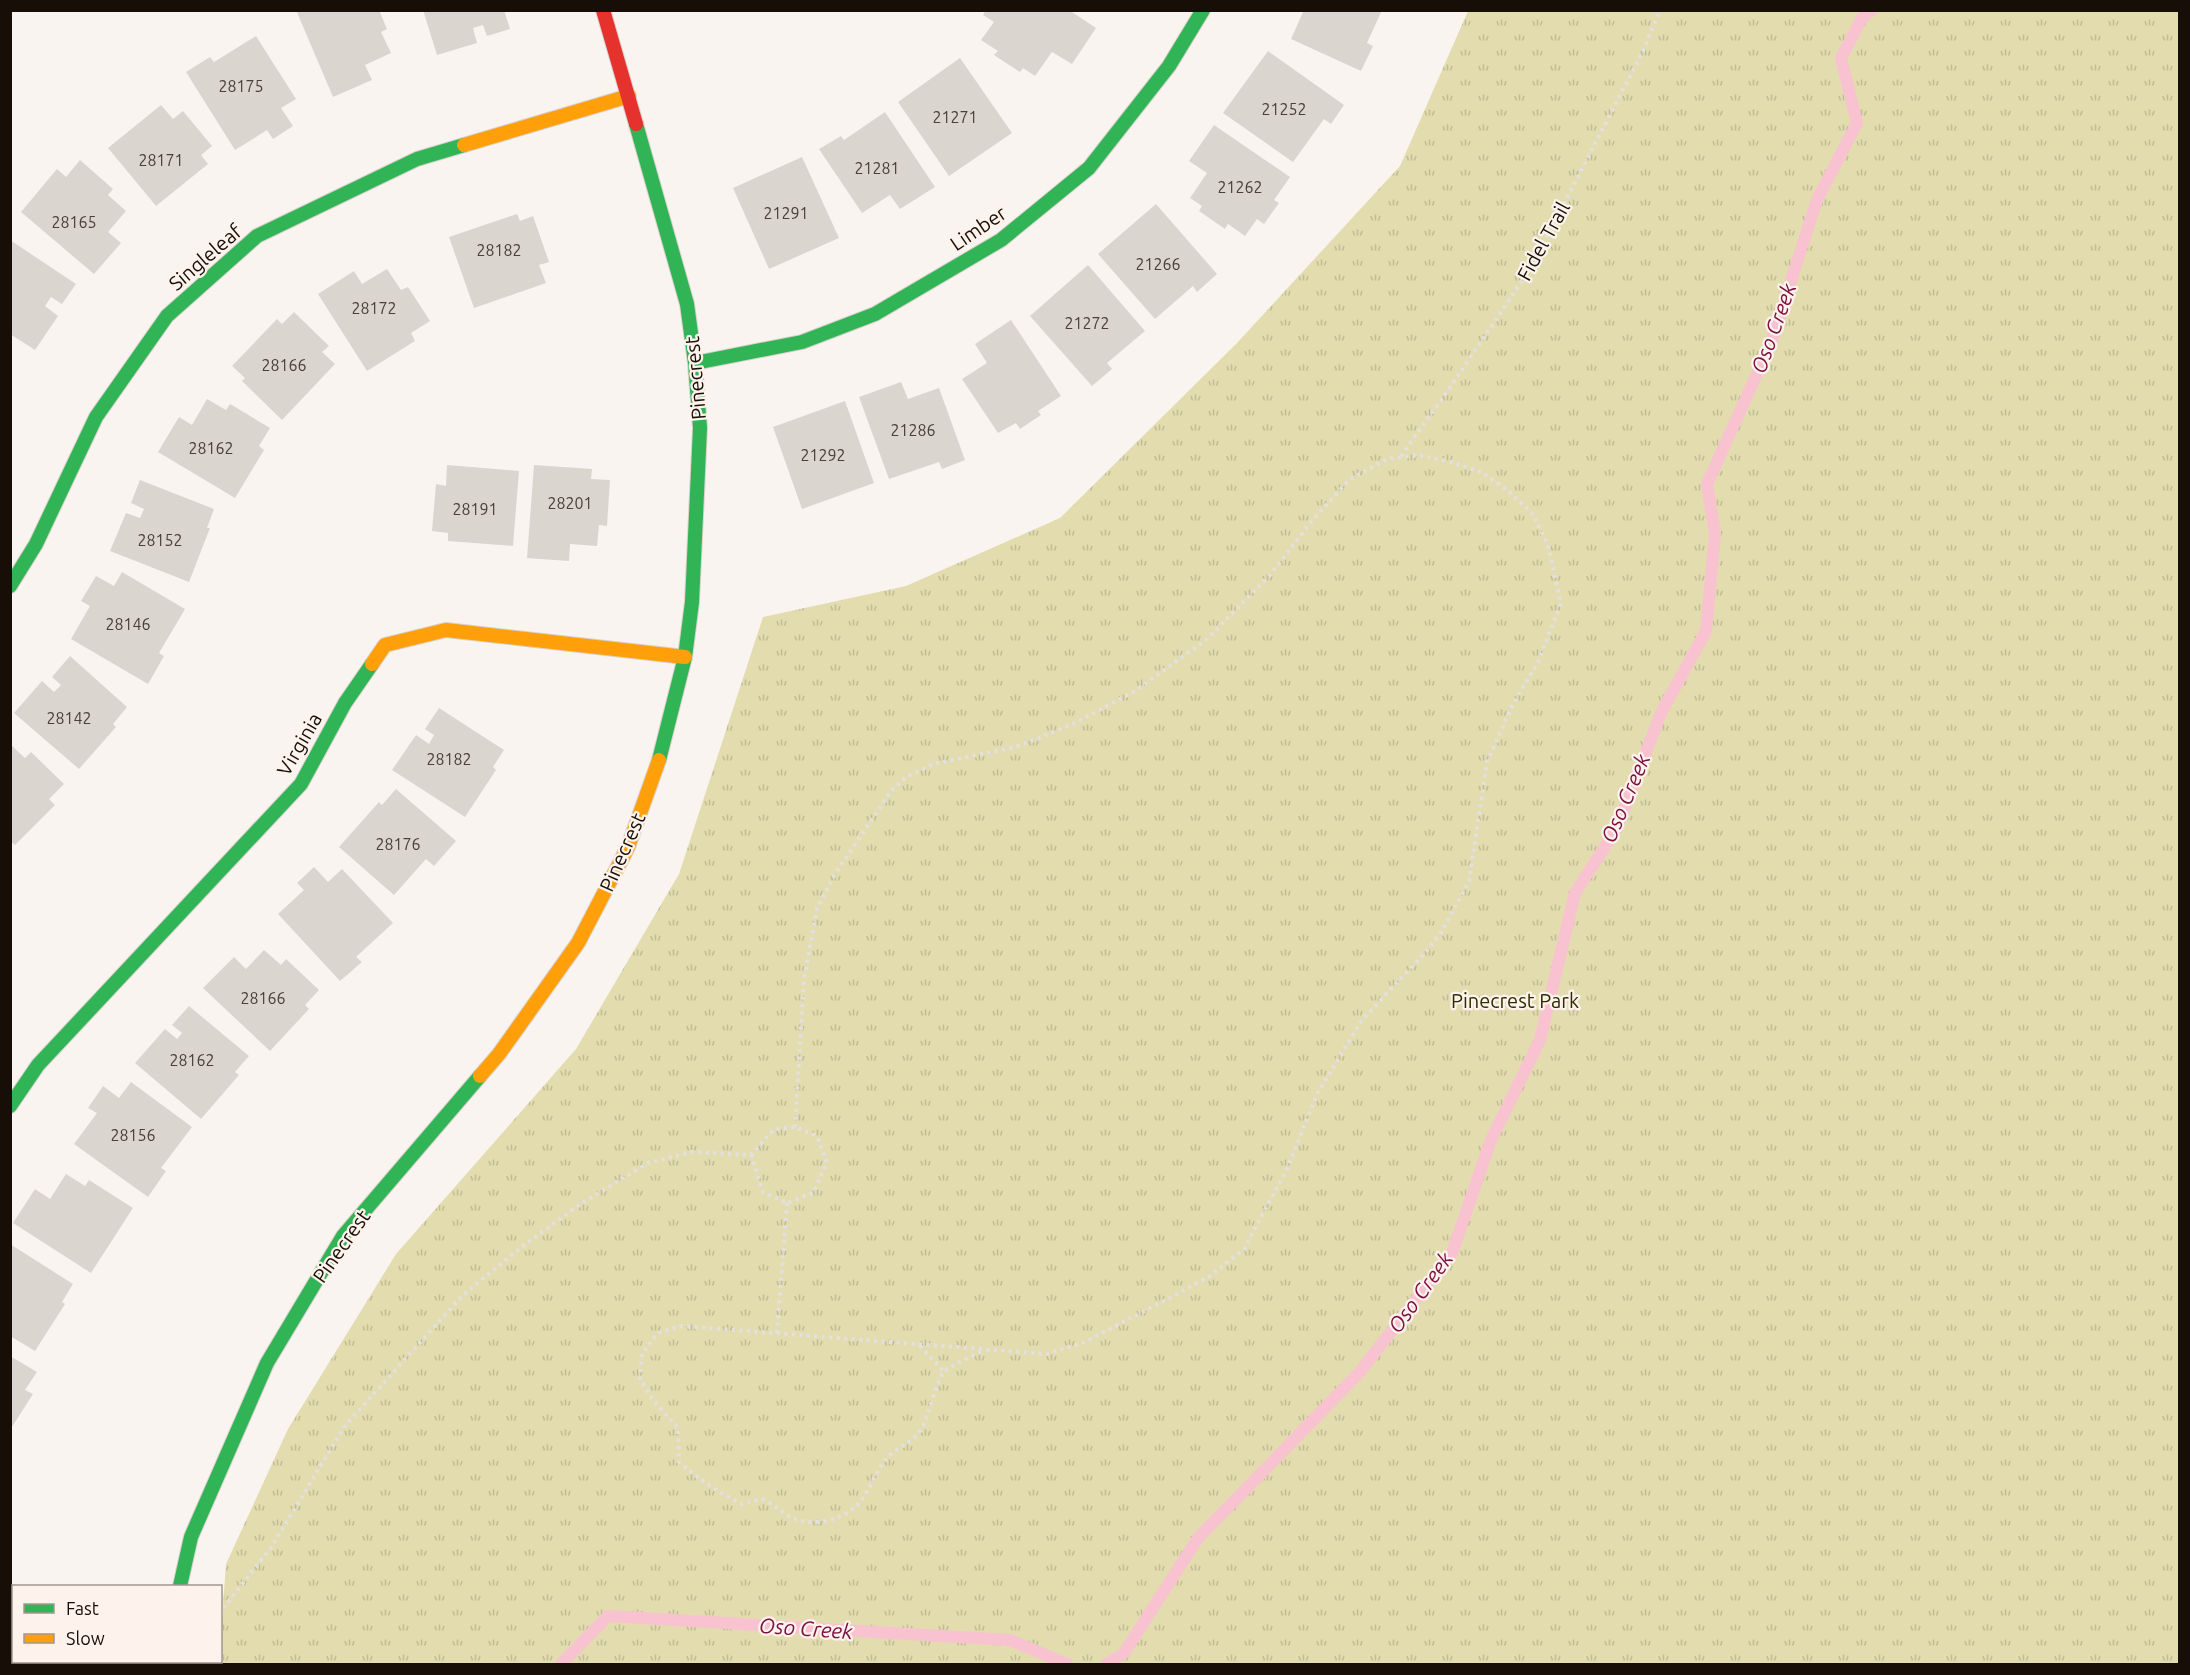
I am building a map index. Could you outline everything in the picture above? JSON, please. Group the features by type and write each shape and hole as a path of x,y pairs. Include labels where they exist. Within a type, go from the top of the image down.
{"street":[{"name":"Pinecrest","path":"180,1585 191,1537 267,1363 343,1236 499,1054 578,943 628,847 661,754 685,657 692,602 700,428 695,363 687,304 630,96 603,10"},
{"name":"Limber","path":"695,363 802,342 875,314 1001,240 1089,168 1169,66 1203,10"},
{"name":"Singleleaf","path":"10,586 36,544 96,417 167,316 257,236 417,159 630,96"},
{"name":"Virginia","path":"10,1106 38,1065 301,784 345,703 386,645 446,630 685,657"}],"path":[{"name":"Fidel Trail","path":"1400,457 1530,268 1643,51 1660,10"},
{"path":"795,1126 804,978 817,909 835,874 891,791 906,777 933,764 1016,747 1073,724 1135,691 1207,639 1271,574 1310,523 1349,480 1387,459 1419,455 1451,462 1480,472 1506,489 1532,513 1548,545 1561,604 1538,662 1512,706 1487,762 1469,881 1442,931 1425,953 1362,1020 1318,1092 1287,1169 1244,1249 1210,1276 1083,1343 1046,1354 681,1326 658,1333 642,1353 640,1378 652,1399 678,1428 679,1462 721,1494 742,1504 762,1499 789,1516 802,1521 819,1522 848,1512 860,1501 891,1454 911,1442 922,1428 944,1372 985,1350"},
{"path":"795,1126 817,1136 827,1163 813,1193 787,1203 763,1192 751,1155 774,1129 795,1126"},
{"path":"223,1608 271,1548 344,1427 463,1295 523,1246 579,1205 648,1163 692,1152 751,1155"},
{"path":"777,1333 787,1203"},
{"path":"920,1345 944,1372"}],"green space":[{"name":"Pinecrest Park","path":"1468,11 2179,11 2179,1664 218,1664 222,1663 226,1564 288,1429 396,1254 576,1049 679,874 763,617 906,586 1060,518 1237,343 1400,166"}],"building":[{"path":"296,10 379,10 387,29 381,32 391,53 365,65 372,80 333,97"},
{"path":"423,10 504,10 510,29 487,36 483,25 473,28 477,43 437,55"},
{"path":"986,10 1069,10 1096,28 1072,64 1052,52 1035,76 1023,68 1020,72 994,55 998,51 981,40 994,22 983,15"},
{"path":"1304,10 1382,10 1367,43 1373,46 1361,71 1291,39"},
{"path":"256,36 296,99 281,108 293,126 273,139 267,130 235,150 186,72 210,57 214,62"},
{"path":"1268,51 1344,105 1331,124 1324,119 1293,162 1223,113"},
{"path":"960,58 1012,133 949,176 898,102"},
{"path":"161,105 173,119 183,111 212,146 201,155 208,164 156,206 108,148"},
{"path":"885,112 935,187 900,209 890,195 862,213 819,149 841,136 844,140"},
{"path":"1214,125 1290,177 1274,200 1279,203 1264,224 1257,219 1245,236 1228,224 1225,229 1199,211 1202,206 1190,198 1207,173 1189,161"},
{"path":"802,157 839,238 769,269 733,188"},
{"path":"80,160 113,189 108,195 126,211 108,232 121,243 94,274 21,212 57,169 66,177"},
{"path":"1156,204 1217,274 1197,292 1193,286 1155,319 1098,254"},
{"path":"517,214 520,221 533,216 549,262 539,265 546,283 474,308 449,237"},
{"path":"10,240 76,284 62,304 51,297 45,306 58,316 35,350 10,334"},
{"path":"1088,265 1145,331 1107,363 1112,369 1092,386 1030,316"},
{"path":"387,269 401,290 408,287 430,321 411,333 415,341 367,371 318,294 354,271 362,284"},
{"path":"294,312 329,346 322,352 335,364 282,420 242,381 245,378 232,366 277,319 282,324"},
{"path":"1011,320 1061,396 1038,411 1041,415 1020,429 1016,423 998,433 962,379 987,363 975,344"},
{"path":"901,382 908,399 939,388 965,460 942,469 939,462 889,479 859,397"},
{"path":"207,399 226,410 230,404 270,428 259,446 264,450 235,498 158,452 179,417 192,425"},
{"path":"845,401 874,483 802,509 773,427"},
{"path":"447,465 519,471 513,546 448,541 448,533 432,531 436,484 446,486"},
{"path":"534,465 592,469 591,479 610,480 607,526 599,525 597,546 570,544 569,561 527,558"},
{"path":"140,480 214,509 207,528 210,528 189,582 110,551 126,513 140,518 144,509 131,503"},
{"path":"122,572 185,609 159,653 164,656 148,684 71,639 90,606 81,601 96,576 114,586"},
{"path":"70,656 127,707 113,724 116,727 79,769 14,713 42,681 54,692 61,685 52,677"},
{"path":"439,708 504,750 493,767 496,770 465,817 392,770 416,735 429,744 434,735 425,729"},
{"path":"10,744 25,758 31,752 64,784 49,799 55,805 15,845 10,841"},
{"path":"396,789 456,841 434,866 426,859 394,895 339,847 379,802 382,805"},
{"path":"314,867 328,882 342,869 393,923 356,957 362,962 340,981 278,914 304,890 297,883"},
{"path":"264,950 281,965 286,959 319,990 305,1005 309,1009 270,1051 203,988 234,957 246,969"},
{"path":"189,1006 249,1056 235,1072 239,1075 201,1119 135,1063 165,1029 177,1039 182,1033 172,1025"},
{"path":"131,1082 192,1127 161,1168 166,1171 148,1197 74,1144 97,1113 88,1108 103,1086 119,1098"},
{"path":"66,1174 85,1186 89,1180 133,1208 91,1273 13,1223 35,1189 50,1199"},
{"path":"10,1244 73,1284 62,1302 65,1304 35,1351 10,1336"},
{"path":"10,1356 37,1372 25,1390 33,1394 10,1430"}],"waterway":[{"name":"Oso Creek","path":"1107,1664 1124,1653 1198,1538 1359,1373 1452,1253 1491,1140 1540,1040 1575,893 1617,828 1661,713 1706,631 1715,534 1707,484 1771,343 1817,200 1857,123 1841,58 1862,18 1872,10"},
{"name":"Oso Creek","path":"561,1664 608,1616 1010,1640 1067,1664"}],"traffic: fast":[{"path":"695,363 802,342 875,314 1001,240 1089,168 1169,66 1203,10"},
{"path":"636,124 687,304 695,363 700,428 692,602 685,657 659,760"},
{"path":"10,586 36,544 96,417 167,316 257,236 417,159 464,145"},
{"path":"10,1106 38,1065 301,784 345,703 372,664"},
{"path":"180,1585 191,1537 267,1363 343,1236 480,1076"}],"traffic: slow":[{"path":"464,145 629,96"},
{"path":"372,664 385,645 446,630 685,657"},
{"path":"480,1076 499,1054 578,943 628,847 659,760"}],"traffic: jam":[{"path":"603,10 636,124"}]}
